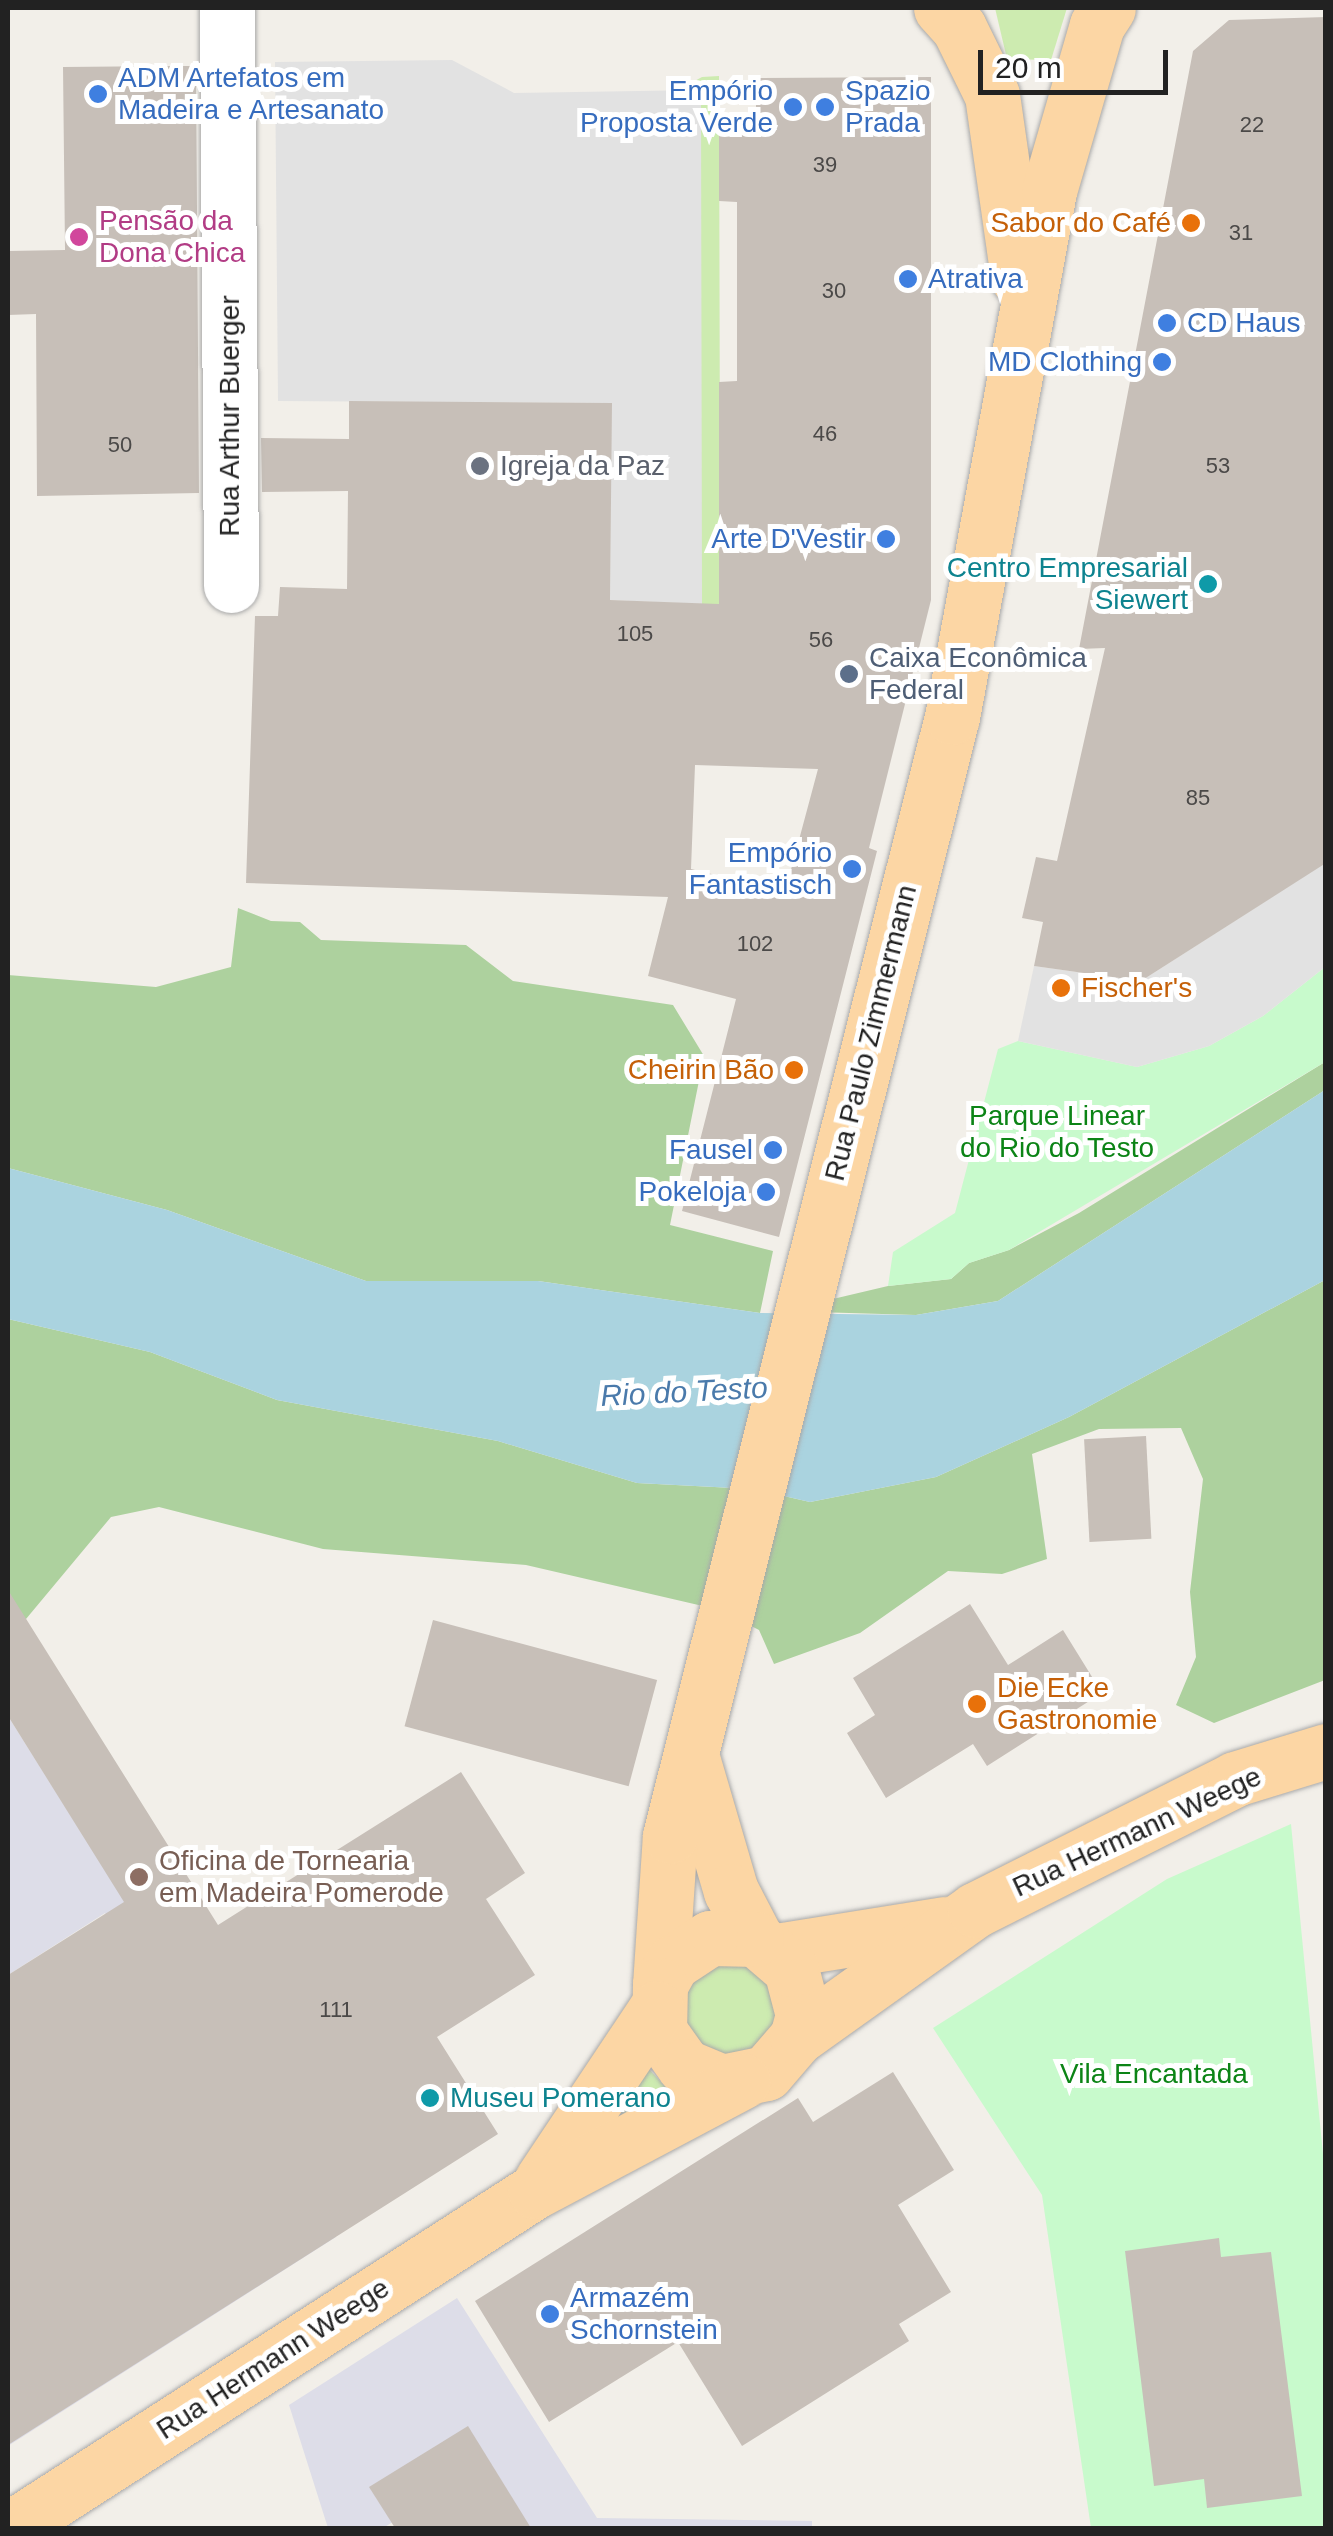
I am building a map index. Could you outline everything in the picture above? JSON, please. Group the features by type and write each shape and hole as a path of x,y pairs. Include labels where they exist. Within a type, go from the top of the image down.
{"main road":[{"name":"Rua Paulo Zimmermann","path":"941,8 959,28 992,95 1022,306"},
{"name":"Rua Paulo Zimmermann","path":"658,1997 662,1891 691,1755 956,700 1022,306 1081,74 1108,8"},
{"name":"Rua Hermann Weege","path":"797,2037 954,1923 1235,1779 1326,1752"},
{"path":"691,1755 731,1891 800,1991 797,2037 766,2073 743,2081 712,2080 684,2066 659,2031 658,1997 672,1964 699,1943 733,1935 766,1945"},
{"name":"Rua Hermann Weege","path":"766,1945 954,1923"},
{"name":"Rua Hermann Weege","path":"534,2191 658,1997"},
{"name":"Rua Hermann Weege","path":"11,2528 534,2191 743,2081"}],"street":[{"name":"Rua Arthur Buerger","path":"228,8 231,585"}],"green space":[{"path":"995,8 1067,8 1051,60 1007,59"},
{"path":"719,76 719,707 701,706 701,90 678,90 702,77"},
{"path":"238,908 271,921 300,922 321,940 466,945 513,981 673,1005 704,1056 670,1225 773,1251 760,1313 538,1281 366,1281 167,1210 8,1168 8,975 156,987 231,967"},
{"name":"Parque Linear do Rio do Testo","path":"1325,967 1325,1062 1009,1250 969,1263 951,1279 888,1286 893,1252 955,1213 998,1049 1018,1041 1137,1067 1209,1046 1263,1016"},
{"path":"1325,1062 1325,1090 998,1301 916,1315 782,1311 888,1286 951,1279 969,1263 1009,1250 1079,1213"},
{"path":"1325,1280 1325,1680 1214,1723 1176,1705 1196,1657 1190,1592 1203,1479 1181,1428 1099,1429 1032,1454 1047,1559 1002,1574 948,1571 860,1633 774,1664 759,1630 720,1610 526,1565 323,1549 159,1507 111,1517 26,1619 8,1631 8,1319 150,1352 277,1400 498,1441 637,1483 753,1489 810,1502 936,1477 1069,1417"},
{"name":"Vila Encantada","path":"1291,1824 1325,2175 1325,2528 1091,2528 1042,2195 933,2028 1167,1879"},
{"path":"720,1962 738,1962 763,1975 773,1991 773,2027 763,2043 738,2056 720,2056 695,2043 682,2018 682,2000 695,1975"},
{"path":"647,2067 674,2096 591,2141"}],"shaded area":[{"path":"452,60 514,93 701,90 702,604 610,600 611,403 278,401 275,62"},
{"path":"1325,863 1325,967 1263,1016 1209,1046 1137,1067 1018,1041 1034,966 1141,981"},
{"path":"8,1716 336,2237 8,2446 8,2420 18,2437 315,2249 105,1913 8,1975"},
{"path":"457,2298 597,2518 812,2521 812,2528 500,2528 468,2476 383,2528 328,2528 289,2405"}],"water":[{"name":"Rio do Testo","path":"1325,1090 1325,1280 1069,1417 936,1477 810,1502 753,1489 637,1483 498,1441 277,1400 150,1352 8,1319 8,1168 167,1210 366,1281 538,1281 760,1313 916,1315 998,1301"}],"building":[{"path":"1326,17 1326,863 1141,981 1034,966 1043,922 1022,918 1036,857 1057,861 1105,648 1079,649 1193,51 1229,20"},
{"path":"196,66 199,493 37,496 36,314 8,315 8,251 65,250 63,67"},
{"path":"931,77 931,600 869,848 877,851 779,1237 682,1211 736,999 648,976 668,897 246,883 255,616 278,616 280,587 347,589 348,491 262,492 261,438 349,439 349,401 612,403 610,600 719,604 719,382 737,381 737,202 719,201 719,130 756,129 756,78","holes":["695,765 818,769 785,892 691,869"]},
{"path":"1146,1436 1151,1539 1089,1542 1084,1439"},
{"path":"8,1590 218,1925 461,1772 525,1873 486,1899 535,1975 437,2037 498,2134 8,2445 8,1975 124,1902 8,1716"},
{"name":"Die Ecke Gastronomie","path":"970,1604 1008,1665 1063,1630 1102,1693 987,1766 973,1744 886,1798 847,1733 875,1715 853,1678"},
{"path":"433,1620 657,1680 629,1786 405,1726"},
{"path":"893,2072 954,2170 898,2205 951,2292 899,2324 909,2341 742,2446 678,2342 549,2422 475,2301 798,2098 813,2122"},
{"path":"1219,2238 1221,2257 1271,2252 1302,2496 1207,2508 1204,2479 1154,2486 1125,2251"},
{"path":"468,2426 531,2528 395,2528 369,2487"}],"place":[{"name":"ADM Artefatos em Madeira e Artesanato","path":"98,94"},
{"name":"Empório Proposta Verde","path":"793,107"},
{"name":"Spazio Prada","path":"825,107"},
{"name":"Sabor do Café","path":"1191,223"},
{"name":"Pensão da Dona Chica","path":"79,237"},
{"name":"Atrativa","path":"908,279"},
{"name":"CD Haus","path":"1167,323"},
{"name":"MD Clothing","path":"1162,362"},
{"name":"Igreja da Paz","path":"480,466"},
{"name":"Arte D'Vestir","path":"886,539"},
{"name":"Centro Empresarial Siewert","path":"1208,584"},
{"name":"Caixa Econômica Federal","path":"849,674"},
{"name":"Empório Fantastisch","path":"852,869"},
{"name":"Fischer's","path":"1061,988"},
{"name":"Cheirin Bão","path":"794,1070"},
{"name":"Fausel","path":"773,1150"},
{"name":"Pokeloja","path":"766,1192"},
{"name":"Die Ecke Gastronomie","path":"977,1704"},
{"name":"Oficina de Tornearia em Madeira Pomerode","path":"139,1877"},
{"name":"Museu Pomerano","path":"430,2098"},
{"name":"Armazém Schornstein","path":"550,2314"}]}
